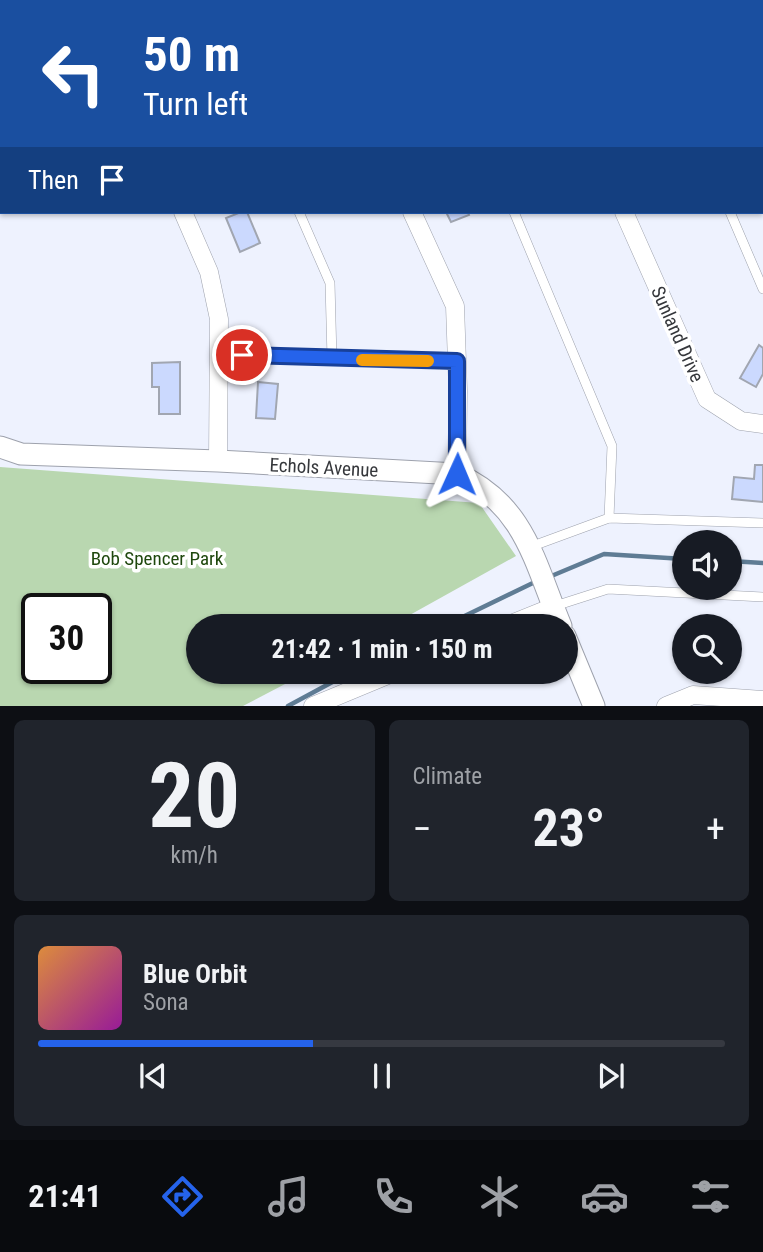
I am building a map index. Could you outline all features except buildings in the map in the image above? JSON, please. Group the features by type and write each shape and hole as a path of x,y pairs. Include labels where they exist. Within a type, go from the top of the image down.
{"street":[{"path":"184,214 216,296 219,354 218,461"},
{"path":"413,214 455,306 457,474"},
{"name":"Sunland Drive","path":"625,214 707,399 741,421 763,424"},
{"name":"Echols Avenue","path":"0,447 21,454 457,474 486,489 502,502 531,550 556,614"},
{"path":"578,667 594,706"},
{"path":"313,706 366,684"},
{"path":"666,706 693,695 763,700"}],"lane":[{"path":"300,214 330,283 332,359"},
{"path":"515,214 612,446 610,519"},
{"path":"731,214 763,289"},
{"path":"219,354 457,361"},
{"path":"531,550 610,519 763,523"},
{"path":"562,614 608,589 763,597"}],"green space":[{"name":"Bob Spencer Park","path":"0,467 479,503 516,556 412,614 186,614 186,684 285,684 243,706 0,706"}],"waterway":[{"path":"549,577 604,554 672,558"},
{"path":"742,562 763,563"},
{"path":"469,614 537,581"},
{"path":"288,706 329,684"}],"slow traffic":[{"path":"362,360 428,361"}],"route":[{"path":"242,355 457,361 457,474"}]}
